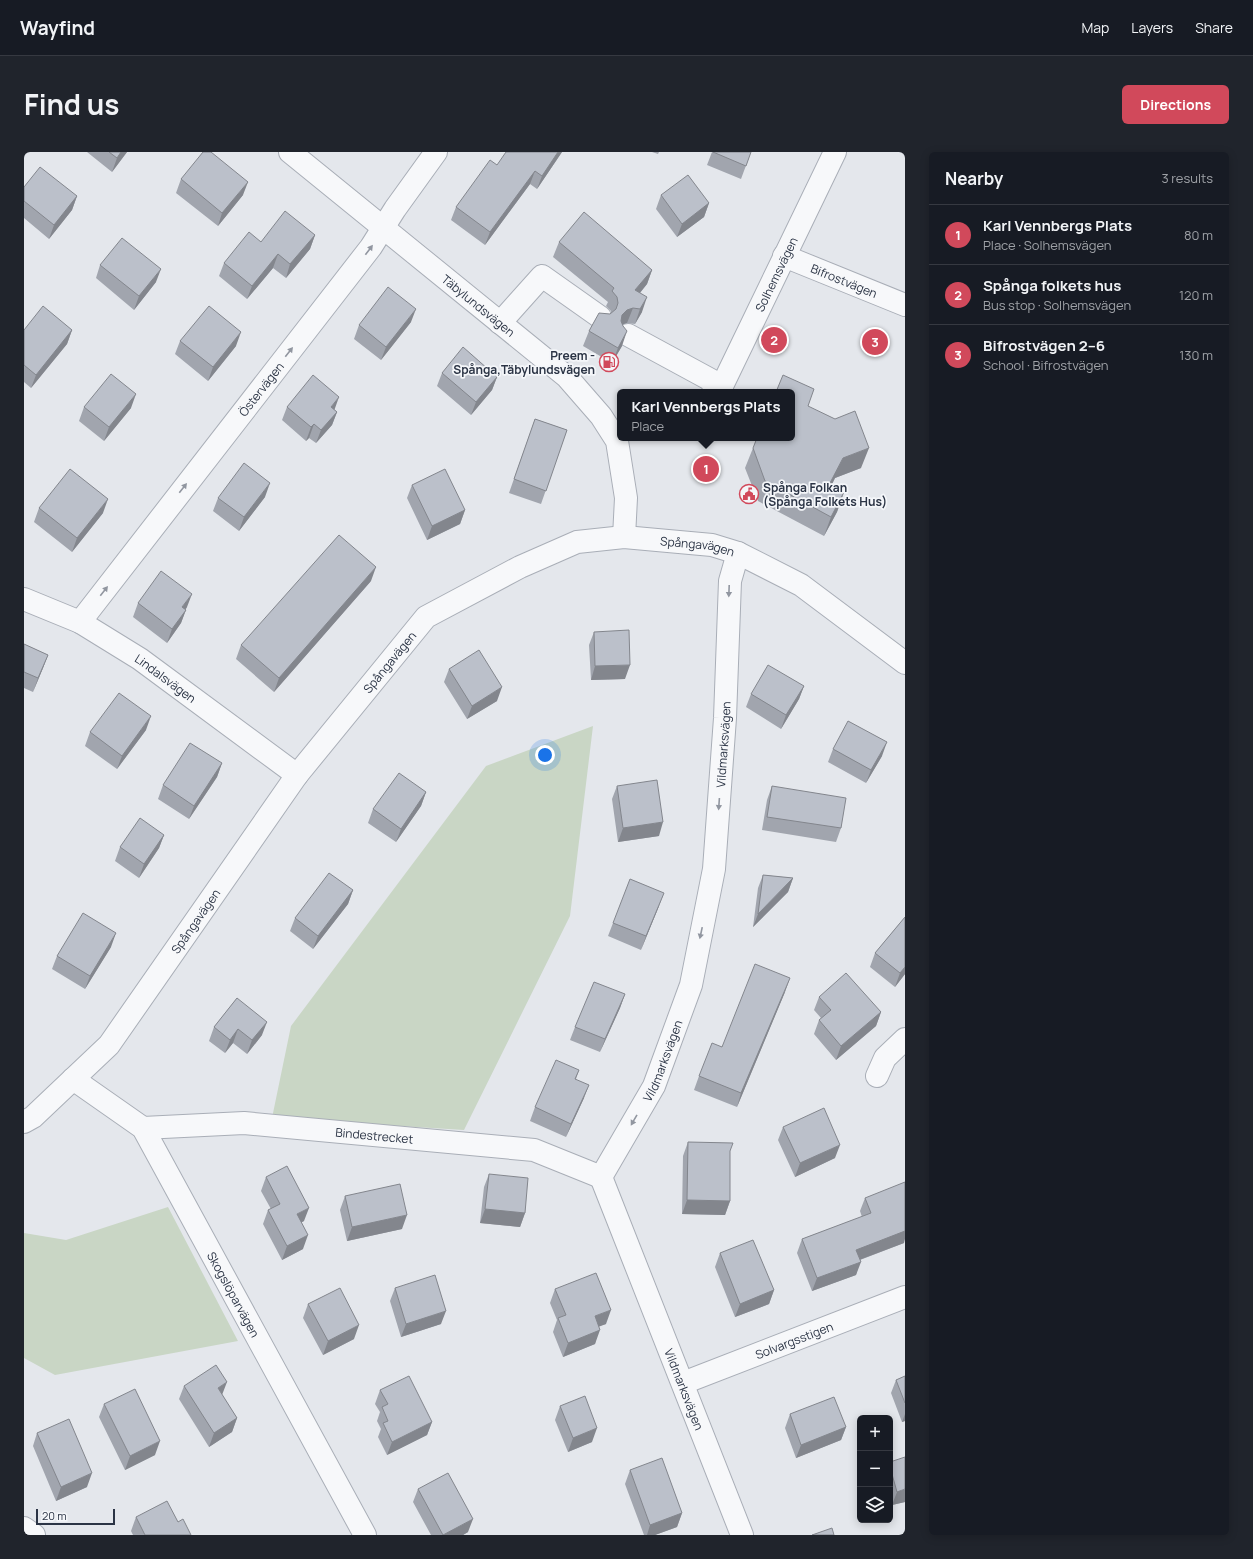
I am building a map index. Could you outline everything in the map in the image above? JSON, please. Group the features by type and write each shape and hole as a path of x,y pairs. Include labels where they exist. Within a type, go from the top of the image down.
{"street":[{"name":"Täbylundsvägen","path":"290,152 567,377 617,435"},
{"name":"Östervägen","path":"80,622 371,247 436,152"},
{"name":"Solhemsvägen","path":"717,389 835,152"},
{"name":"Bifrostvägen","path":"784,256 905,305"},
{"path":"500,323 542,276 600,317"},
{"path":"628,336 717,389"},
{"name":"Täbylundsvägen","path":"620,441 626,498 624,537"},
{"name":"Spångavägen","path":"24,1122 33,1117 109,1045 297,775 426,617 520,567 577,542 624,537 712,546 738,553 801,585 905,663"},
{"name":"Vildmarksvägen","path":"738,553 730,581 725,718 714,869 691,985 654,1086 601,1177 742,1535"},
{"name":"Lindalsvägen","path":"24,599 80,622 140,659 297,775"},
{"path":"877,1076 885,1058 905,1039"},
{"name":"Skogslöparvägen","path":"73,1079 143,1128 365,1535"},
{"name":"Bindestrecket","path":"143,1128 244,1123 534,1150 601,1177"},
{"name":"Solvargsstigen","path":"683,1383 905,1296"},
{"path":"24,1528 34,1535"}],"green space":[{"path":"593,726 570,916 464,1130 272,1118 291,1026 486,766"},
{"path":"168,1207 238,1341 55,1375 24,1358 24,1233 66,1240"}],"building":[{"path":"109,152 121,152 117,158"},
{"path":"203,152 211,152 248,182 222,213 181,179"},
{"path":"506,152 558,152 542,176 535,171 490,232 456,207 490,160 497,165"},
{"path":"713,152 751,152 746,166"},
{"path":"40,167 77,196 54,225 24,201 24,187"},
{"path":"688,175 709,203 682,224 661,195"},
{"path":"285,211 315,235 290,264 278,254 252,286 224,263 249,232 261,242"},
{"path":"584,212 652,270 635,290 647,297 640,309 633,308 627,310 622,315 621,321 627,331 618,348 589,331 599,313 610,314 616,309 618,303 617,297 612,291 614,288 559,242"},
{"path":"122,238 161,269 139,296 100,265"},
{"path":"388,287 416,309 386,347 359,325"},
{"path":"43,306 72,330 36,375 24,365 24,330"},
{"path":"209,306 241,332 213,367 180,341"},
{"path":"463,347 497,377 476,402 442,373"},
{"path":"111,374 136,394 109,427 84,407"},
{"path":"313,375 339,397 331,407 337,412 321,430 314,424 311,427 287,407"},
{"path":"783,375 814,389 808,406 835,419 855,411 869,448 843,458 830,483 844,492 831,517 765,481 753,448 756,441 795,441 795,389 777,389"},
{"path":"535,419 567,430 546,491 514,479"},
{"path":"244,463 270,483 244,517 218,498"},
{"path":"70,469 108,499 77,538 39,508"},
{"path":"445,469 465,510 432,526 412,485"},
{"path":"339,535 376,567 279,678 241,645"},
{"path":"161,571 192,594 182,607 186,610 172,629 138,603"},
{"path":"629,630 630,665 595,666 594,632"},
{"path":"24,644 48,655 38,678 24,672"},
{"path":"479,650 502,687 472,706 449,669"},
{"path":"768,665 804,686 786,715 751,694"},
{"path":"119,693 151,716 122,756 90,732"},
{"path":"848,721 887,742 871,770 833,749"},
{"path":"190,743 222,763 194,806 163,785"},
{"path":"399,773 426,792 401,829 373,809"},
{"path":"657,780 663,822 623,828 617,786"},
{"path":"772,786 846,798 841,828 767,817"},
{"path":"140,818 164,835 144,864 120,847"},
{"path":"329,873 353,890 318,936 295,918"},
{"path":"763,875 793,878 758,914"},
{"path":"630,879 664,893 646,936 613,923"},
{"path":"83,913 116,933 90,976 57,956"},
{"path":"905,917 905,967 900,973 875,953"},
{"path":"755,964 790,978 741,1093 699,1076 712,1043 722,1047"},
{"path":"846,973 881,1012 841,1046 819,1020 831,1010 819,997"},
{"path":"594,982 625,994 605,1039 575,1027"},
{"path":"237,998 267,1022 252,1040 238,1029 230,1040 214,1027"},
{"path":"556,1060 579,1070 575,1079 589,1085 571,1124 535,1107"},
{"path":"824,1108 840,1145 800,1163 783,1127"},
{"path":"688,1142 733,1143 730,1151 730,1201 687,1200"},
{"path":"287,1166 309,1208 297,1214 308,1235 287,1246 268,1210 280,1204 266,1177"},
{"path":"489,1174 528,1178 525,1213 485,1209"},
{"path":"905,1182 905,1231 856,1250 861,1262 817,1278 802,1239 871,1213 865,1198"},
{"path":"400,1184 407,1215 352,1227 345,1196"},
{"path":"753,1240 774,1290 740,1304 720,1253"},
{"path":"596,1273 611,1310 595,1316 600,1330 568,1343 558,1318 566,1315 555,1289"},
{"path":"435,1275 446,1311 406,1324 395,1288"},
{"path":"340,1288 359,1325 328,1341 308,1304"},
{"path":"216,1365 227,1382 218,1388 237,1418 214,1433 184,1386"},
{"path":"409,1376 432,1422 392,1442 383,1423 388,1421 382,1407 388,1404 380,1390"},
{"path":"905,1376 905,1403 896,1380"},
{"path":"135,1389 160,1441 130,1456 104,1404"},
{"path":"585,1396 597,1428 573,1438 560,1406"},
{"path":"834,1397 846,1427 801,1445 790,1414"},
{"path":"69,1419 92,1473 61,1487 37,1433"},
{"path":"905,1457 905,1489 897,1492 893,1478 893,1461"},
{"path":"662,1458 682,1513 650,1525 630,1470"},
{"path":"448,1473 473,1519 443,1535 418,1489"},
{"path":"167,1501 178,1522 183,1519 191,1535 145,1535 136,1517"},
{"path":"832,1528 834,1535 812,1535"}],"place":[{"name":"Spånga folkets hus","path":"774,340"},
{"name":"Bifrostvägen 2–6","path":"875,342"},
{"name":"Preem - Spånga,Täbylundsvägen","path":"609,362"},
{"name":"Karl Vennbergs Plats","path":"706,469"},
{"name":"Spånga Folkan (Spånga Folkets Hus)","path":"749,494"}]}
